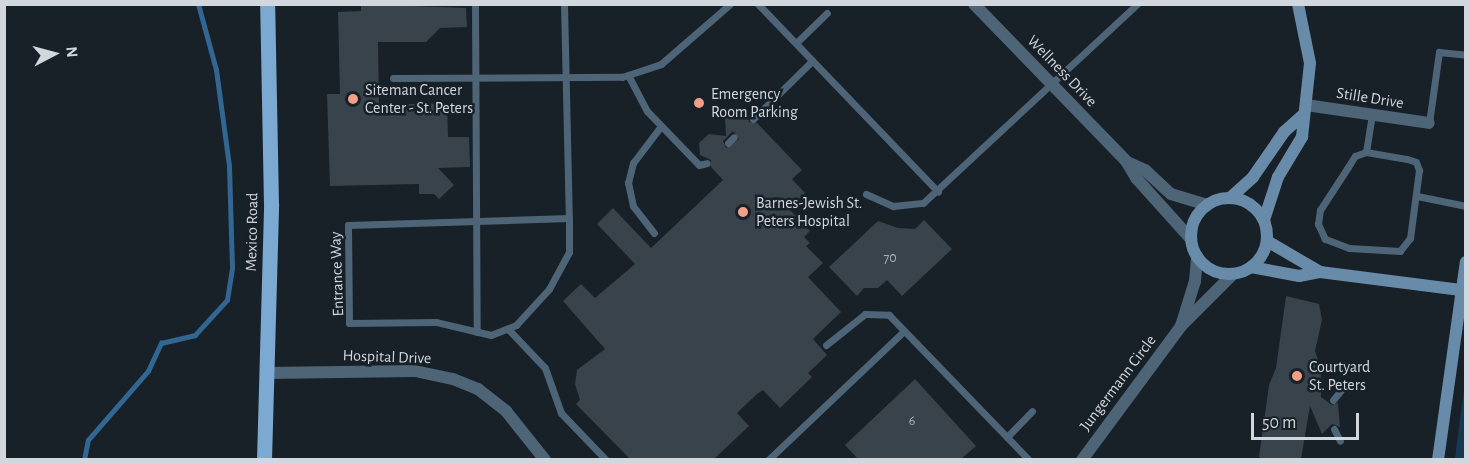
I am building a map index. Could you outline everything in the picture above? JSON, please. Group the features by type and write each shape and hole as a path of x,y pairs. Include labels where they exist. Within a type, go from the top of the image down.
{"main road":[{"name":"Mexico Road","path":"264,459 271,204 267,4"}],"street":[{"name":"Wellness Drive","path":"974,4 1126,161 1137,179 1191,239"},
{"path":"1299,5 1310,63 1302,137 1278,177 1264,220 1267,241 1263,255 1251,267 1233,274 1210,269 1197,256 1191,239 1194,221 1207,205 1230,198 1253,177 1284,132 1304,110"},
{"name":"Stille Drive","path":"1304,110 1429,123"},
{"name":"Wellness Drive","path":"1126,161 1144,170 1171,194 1207,205"},
{"path":"1230,198 1250,203 1264,220"},
{"path":"1267,241 1320,272"},
{"name":"Jungermann Circle","path":"1181,326 1195,281 1197,256"},
{"path":"1438,459 1466,262"},
{"path":"1251,267 1299,276 1320,272 1461,290"},
{"name":"Jungermann Circle","path":"1082,459 1181,326 1233,274"},
{"name":"Hospital Drive","path":"267,373 415,371 453,379 478,389 506,411 545,459"}],"lane":[{"path":"475,4 477,332"},
{"path":"564,4 569,252 549,289 509,330 521,347 545,368 561,413 606,459"},
{"path":"393,78 565,79 628,75 667,60 730,4"},
{"path":"758,4 938,192"},
{"path":"866,194 876,202 910,206 923,203 938,192 1050,83 1137,4"},
{"path":"796,44 827,12"},
{"path":"1429,123 1439,52 1466,55"},
{"path":"753,119 812,61"},
{"path":"628,75 635,94 661,126 699,165 707,163"},
{"path":"1366,152 1372,116"},
{"path":"654,233 633,207 628,183 633,162 661,126"},
{"path":"1366,152 1416,162 1417,196 1410,238 1400,251 1349,248 1325,239 1318,224 1320,210 1356,156 1366,152"},
{"path":"1417,196 1466,206"},
{"name":"Entrance Way","path":"509,330 491,335 436,322 350,323 348,225 569,218"},
{"path":"826,345 855,320 870,313 889,315 1029,459"},
{"path":"768,459 904,331"},
{"path":"1333,400 1347,383"},
{"path":"1007,437 1032,411"},
{"path":"1334,429 1340,441"}],"shaded area":[{"path":"1465,383 1465,459 1455,459 1459,426"}],"building":[{"name":"Siteman Cancer Center - St. Peters","path":"361,4 466,8 467,27 440,28 426,42 378,42 379,105 447,103 448,137 469,137 470,167 438,168 454,185 439,199 434,194 419,194 419,184 330,186 327,94 340,94 338,12 361,11"},
{"path":"733,110 747,112 749,122 757,123 802,170 792,179 805,193 789,209 810,231 804,237 810,243 806,246 823,263 808,277 841,312 813,339 827,355 808,373 812,377 780,408 763,390 757,394 737,413 749,426 714,459 630,459 576,404 580,400 575,384 577,370 605,349 563,301 581,284 595,298 635,264 597,224 613,208 651,248 723,180 711,167 711,160 700,155 699,143 709,134 726,136 725,118","holes":["733,131 739,139 726,148 723,141"]},
{"path":"924,220 952,249 902,296 887,280 878,288 864,288 857,296 829,267 878,221 898,228 915,229"},
{"name":"Courtyard St. Peters","path":"1286,296 1319,304 1322,320 1315,351 1321,369 1321,397 1332,405 1338,403 1340,427 1332,424 1322,434 1310,406 1301,459 1263,459 1259,457 1269,385 1276,368"},
{"path":"915,379 976,446 961,459 858,459 845,445"}],"waterway":[{"path":"84,460 88,440 148,371 161,343 195,335 227,300 232,268 229,166 216,70 198,4"}],"place":[{"name":"Siteman Cancer Center - St. Peters","path":"353,99"},
{"name":"Emergency Room Parking","path":"699,103"},
{"name":"Barnes-Jewish St. Peters Hospital","path":"743,212"},
{"name":"Courtyard St. Peters","path":"1297,376"}]}
